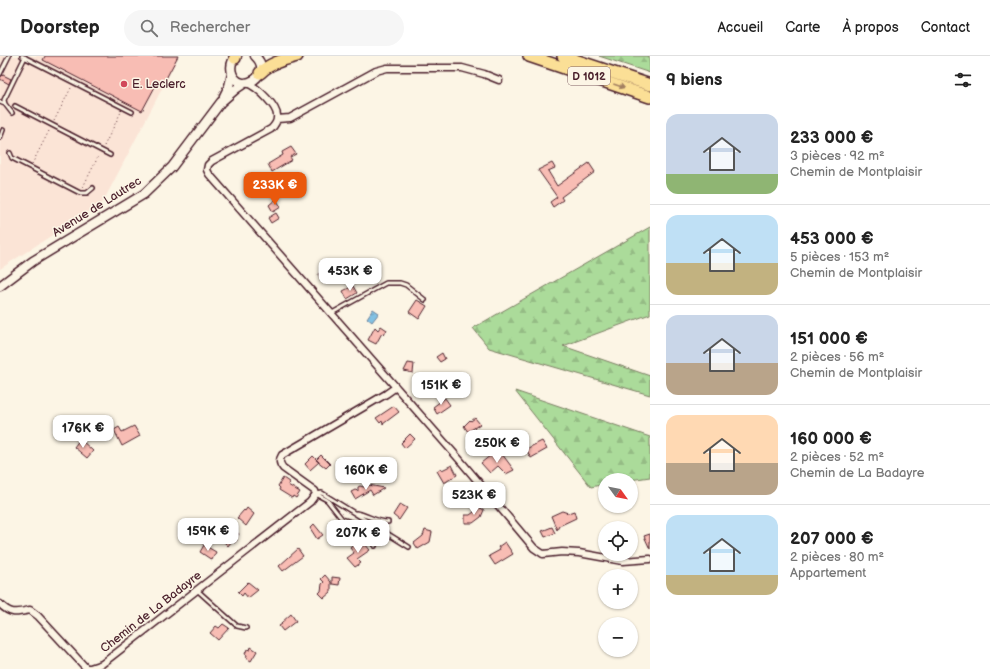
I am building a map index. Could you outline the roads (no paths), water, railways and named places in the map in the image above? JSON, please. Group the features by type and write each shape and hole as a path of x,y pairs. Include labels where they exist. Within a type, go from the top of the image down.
{"highway":[{"path":"259,65 266,67 297,56"},
{"name":"D 1012","path":"528,56 650,97"},
{"name":"D 1012","path":"563,56 650,86"}],"main road":[{"path":"222,102 229,86 232,74 231,66 235,57"},
{"name":"Avenue de Lautrec","path":"0,286 33,261 144,194 172,167 222,102 236,89 246,83 251,82 259,65"},
{"path":"232,74 237,80 246,83"}],"street":[{"path":"259,65 257,84 259,91"},
{"path":"277,118 290,118 376,71 387,68 462,68 500,80"},
{"path":"246,83 259,91 274,107 277,112 275,124 271,129 208,165 207,170 209,174 459,458 534,548 543,554 562,552 578,553 623,561 650,559"},
{"path":"316,494 283,468 279,460 282,455 396,387"},
{"name":"Chemin de La Badayre","path":"0,604 7,611 17,613 30,610 38,616 86,668 102,664 260,542 310,502 316,494"}],"lane":[{"path":"0,74 9,56"},
{"path":"4,104 4,100 24,57 132,112"},
{"path":"0,102 4,104 12,113"},
{"path":"15,106 110,155"},
{"path":"0,134 3,130 0,138"},
{"path":"10,153 12,158 80,193 87,193 93,188"},
{"path":"332,313 386,283 392,282 406,285 425,300"},
{"path":"316,494 322,493 409,547"},
{"path":"316,494 326,500 342,519 368,528 377,537 375,546"},
{"path":"354,513 364,514 379,522 388,522"},
{"path":"197,590 237,626 246,628"}],"water":[{"path":"373,309 379,313 372,322 367,318"}],"place":[{"name":"E. Leclerc","path":"124,84"}]}
